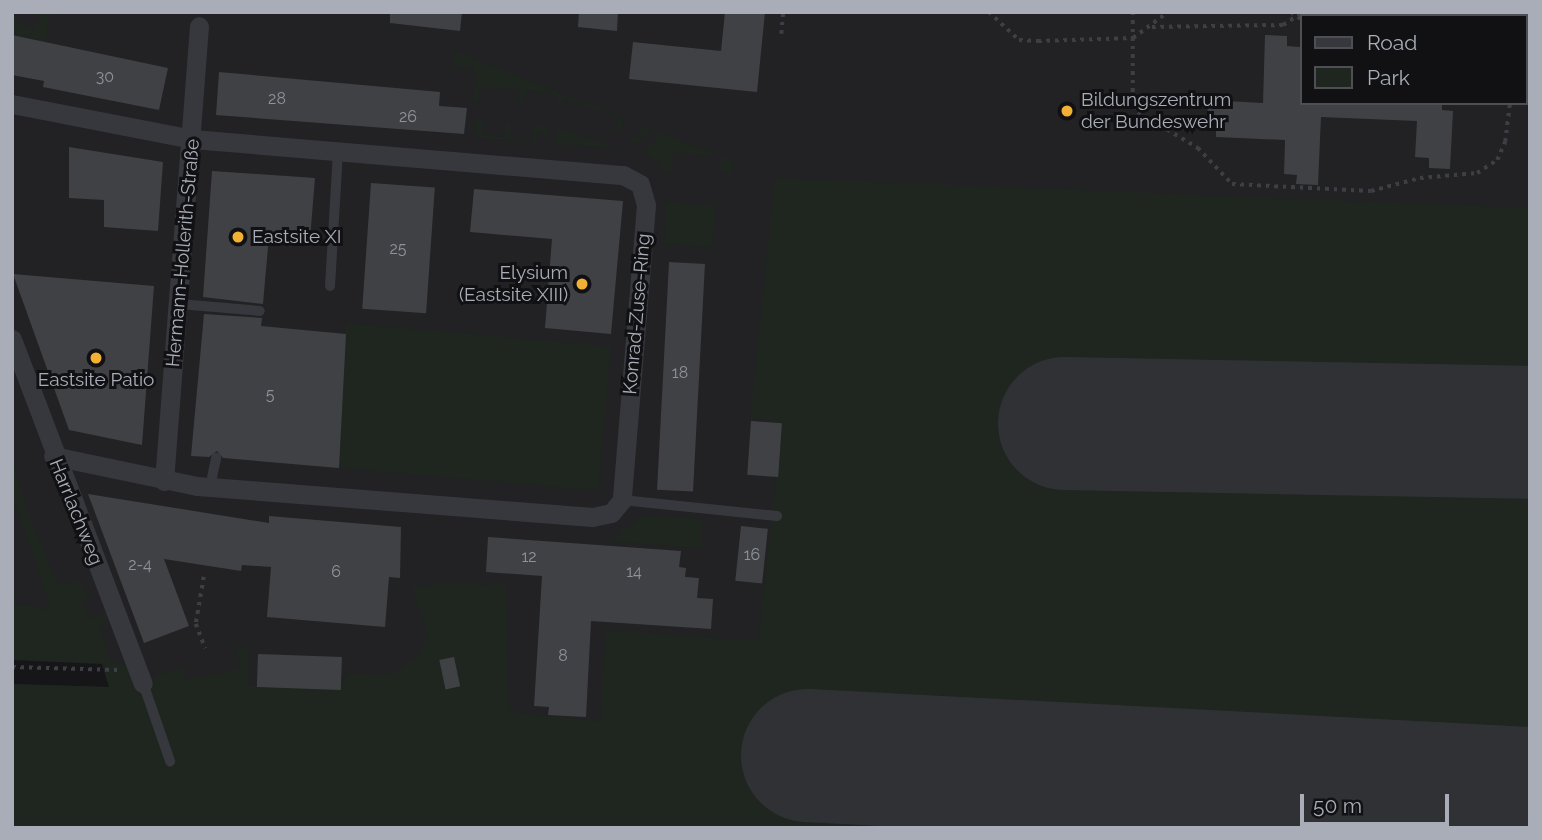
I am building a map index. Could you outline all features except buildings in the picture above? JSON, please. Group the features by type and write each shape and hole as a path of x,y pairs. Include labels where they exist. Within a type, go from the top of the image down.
{"street":[{"name":"Hermann-Hollerith-Straße","path":"164,481 200,19"},
{"name":"Konrad-Zuse-Ring","path":"12,104 192,139 623,175 640,184 646,205 622,500"},
{"name":"Harrlachweg","path":"12,339 19,380 53,456 143,683"},
{"path":"53,456 164,481 210,487 592,517 611,513 622,500"}],"lane":[{"path":"330,286 338,151"},
{"path":"179,304 260,311"},
{"path":"210,487 216,458"},
{"path":"622,500 777,516"},
{"path":"143,683 170,761"}],"path":[{"path":"781,34 783,12"},
{"path":"989,12 1018,40 1133,38 1152,27 1168,12"},
{"path":"1133,12 1133,97 1138,112 1198,148 1232,184 1253,188 1371,191 1420,178 1477,173 1497,160 1505,142 1510,105"},
{"path":"1291,12 1300,19"},
{"path":"1152,27 1283,25 1300,19"},
{"path":"204,577 196,624 205,648"},
{"path":"12,667 103,670"}],"shaded area":[{"path":"12,12 1530,12 1530,828 12,828 12,684 109,687 103,664 51,611 12,602"}],"green space":[{"path":"42,12 51,12 37,76 29,74 36,39 12,35 12,19 34,30"},
{"path":"454,51 624,118 619,132 614,129 618,119 564,98 560,108 557,96 548,93 525,91 523,104 518,104 520,90 480,87 479,101 473,99 478,78 474,77 475,68 454,66"},
{"path":"476,120 483,121 482,135 505,137 505,123 510,123 510,139 532,140 535,126 549,126 547,142 556,142 557,128 622,149 545,143 546,133 537,132 536,142 476,138"},
{"path":"641,125 720,156 674,153 672,171 664,171 659,161 642,152 657,139 650,131 635,144 624,134 636,139"},
{"path":"720,156 735,162 731,174 719,168"},
{"path":"775,178 1530,208 1530,828 12,828 12,684 109,687 102,664 12,660 12,602 51,610 12,494 12,462 31,521 59,586 77,579 87,594 97,592 81,602 92,619 107,611 113,615 100,625 111,662 130,664 136,683 155,682 153,677 181,667 186,680 241,668 234,646 249,647 248,685 341,689 347,673 386,675 415,660 428,636 412,587 440,583 506,585 509,712 600,721 606,630 758,641 782,424 750,417"},
{"path":"667,202 716,205 713,247 664,244"},
{"path":"346,323 611,346 598,491 333,467"},
{"path":"644,515 702,519 702,549 610,541"}],"runway":[{"path":"1064,423 1530,432"},
{"path":"807,755 1530,793"}],"place":[{"name":"Bildungszentrum der Bundeswehr","path":"1067,111"},
{"name":"Eastsite XI","path":"238,237"},
{"name":"Elysium (Eastsite XIII)","path":"582,284"},
{"name":"Eastsite Patio","path":"96,358"}]}
